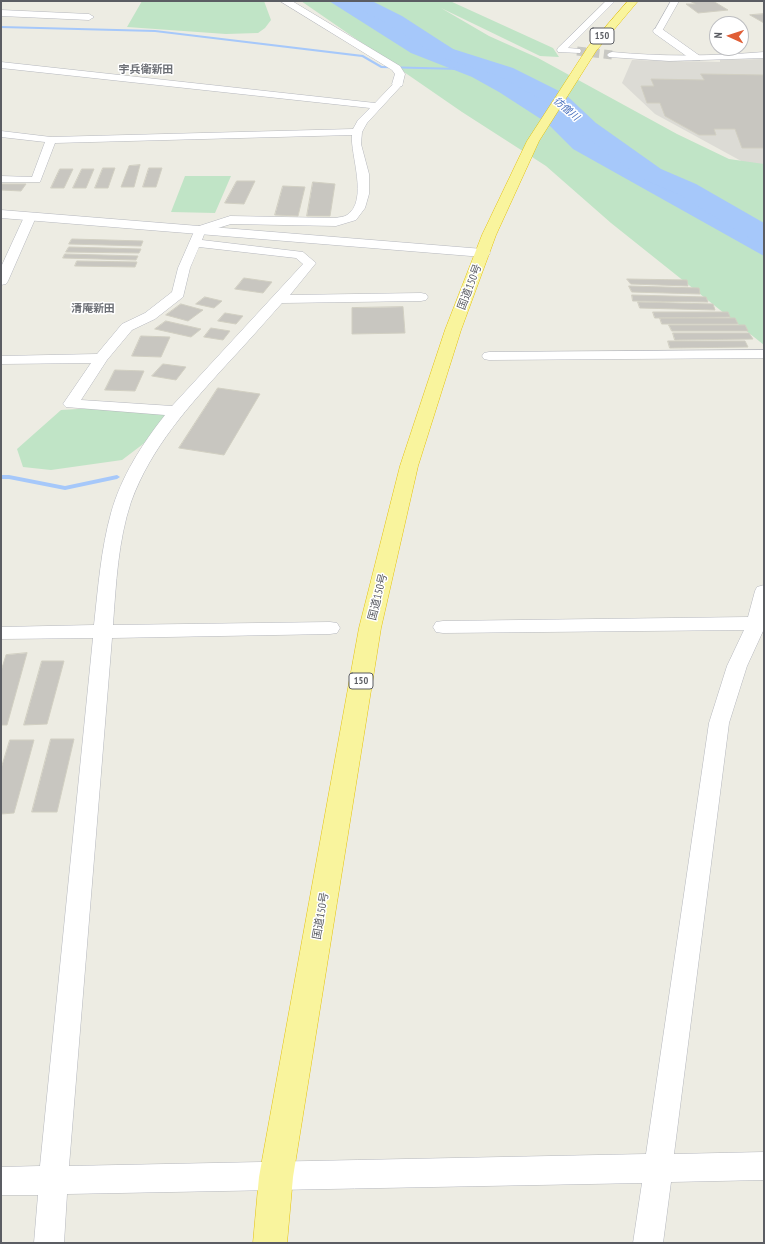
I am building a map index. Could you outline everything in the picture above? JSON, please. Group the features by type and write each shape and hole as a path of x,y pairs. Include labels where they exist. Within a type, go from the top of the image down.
{"highway":[{"name":"国道150号","path":"270,1243 276,1177 370,628 410,466 453,330 489,235 533,141 575,73 592,49 633,1"}],"street":[{"path":"176,411 70,404 101,358 127,327 150,316 178,294 184,268 197,236 230,220 336,222 352,217 359,208 363,194 363,174 356,144 357,132 362,122 398,84 400,74 396,68 285,1"},
{"path":"577,52 561,50 611,1"},
{"path":"675,1 658,31 696,58"},
{"path":"1,13 89,17"},
{"path":"612,55 630,57 696,58 764,55"},
{"path":"1,65 377,106"},
{"path":"1,134 51,140 357,132"},
{"path":"1,179 36,180 51,140"},
{"path":"1,214 197,236 483,253"},
{"path":"1,281 30,217"},
{"path":"49,1243 56,1148 103,631 111,553 123,502 139,464 159,432 176,411 280,298 310,263 299,255 197,236"},
{"path":"280,298 421,297"},
{"path":"489,356 764,354"},
{"path":"1,360 101,358"},
{"path":"648,1243 719,723 737,666 760,623 764,591"},
{"path":"443,627 760,623"},
{"path":"1,633 330,628"},
{"path":"1,1181 54,1179 276,1177 764,1166"}],"shaded area":[{"path":"764,59 764,168 754,168 655,114 622,83 632,60 720,62 720,60"}],"green space":[{"path":"142,1 264,1 271,20 265,28 258,33 226,34 127,27"},
{"path":"301,1 450,1 553,48 559,57 540,56 441,8 489,36 538,58 677,134 729,159 764,164 764,345 611,223 546,166 462,112"},
{"path":"185,176 231,176 215,213 171,212"},
{"path":"112,407 176,411 159,432 122,460 51,470 23,467 17,449 61,410"}],"water":[{"path":"329,1 371,1 475,62 557,99 603,140 652,174 764,235 764,256 573,149 547,123 499,92 472,77 411,53"}],"building":[{"path":"690,1 713,1 728,10 698,13 686,4 695,4"},
{"path":"764,14 764,23 750,15"},
{"path":"701,74 764,75 764,148 742,148 735,129 714,129 716,135 699,135 665,116 660,103 647,103 641,86 654,86 651,79 704,80"},
{"path":"140,165 134,187 121,187 129,166"},
{"path":"103,168 115,168 108,188 95,188"},
{"path":"149,168 162,168 156,187 143,187"},
{"path":"60,169 73,169 64,188 51,188"},
{"path":"82,169 94,169 86,188 73,188"},
{"path":"237,181 255,181 244,204 225,203"},
{"path":"313,182 335,184 330,216 307,216"},
{"path":"1,184 26,184 21,191 1,190"},
{"path":"283,186 305,187 298,216 275,215"},
{"path":"72,239 143,241 141,246 69,244"},
{"path":"69,247 141,249 139,253 66,252"},
{"path":"65,254 138,256 136,260 63,258"},
{"path":"77,261 137,262 135,267 75,266"},
{"path":"244,278 272,282 263,293 235,289"},
{"path":"627,279 687,280 688,286 631,284"},
{"path":"629,286 699,288 700,294 632,292"},
{"path":"632,295 706,297 708,302 633,301"},
{"path":"205,297 222,301 214,308 196,304"},
{"path":"638,302 713,304 715,310 640,308"},
{"path":"181,304 203,310 188,321 166,315"},
{"path":"403,307 405,333 352,334 352,308"},
{"path":"653,312 728,312 730,317 655,318"},
{"path":"225,313 243,316 236,324 218,321"},
{"path":"660,318 735,318 738,324 662,324"},
{"path":"166,321 201,329 191,337 155,329"},
{"path":"669,325 745,325 748,331 672,331"},
{"path":"211,328 230,331 223,340 204,337"},
{"path":"673,333 749,333 753,339 675,340"},
{"path":"141,336 170,337 161,357 132,356"},
{"path":"668,341 745,341 748,347 670,348"},
{"path":"163,364 186,367 176,380 152,376"},
{"path":"115,370 144,371 135,391 105,390"},
{"path":"218,388 260,394 224,455 179,448"},
{"path":"27,653 7,725 1,725 1,671 6,655"},
{"path":"42,661 64,661 47,724 24,725"},
{"path":"51,739 74,739 57,812 32,812"},
{"path":"10,740 34,740 14,813 1,814 1,769"}],"waterway":[{"name":"彷僧川","path":"358,1 395,20 446,53 506,72 557,99 588,128 652,174 687,189 764,235"},
{"path":"1,27 155,31 363,56 381,67 460,69"},
{"name":"彷僧川","path":"483,70 498,70"},
{"path":"1,477 9,477 65,488 117,477"}],"tunnel":[{"path":"577,51 612,55"}],"district":[{"name":"宇兵衛新田","path":"146,70"},
{"name":"清庵新田","path":"93,309"}]}
